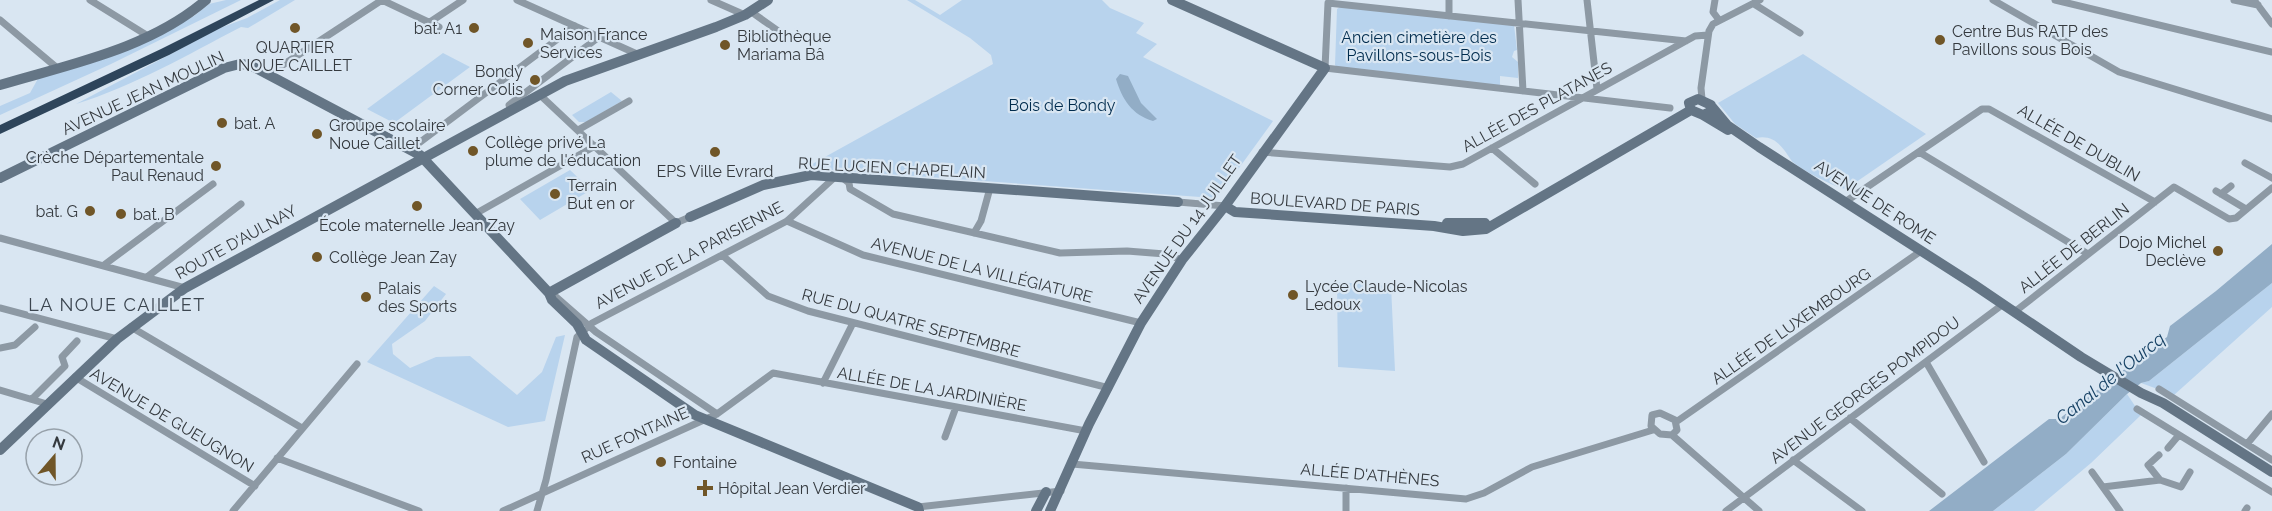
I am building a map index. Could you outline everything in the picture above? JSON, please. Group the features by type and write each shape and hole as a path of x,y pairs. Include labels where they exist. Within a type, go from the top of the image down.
{"highway":[{"path":"0,120 133,59 250,0"},
{"path":"0,130 165,52 268,0"}],"street":[{"path":"90,0 148,36"},
{"path":"0,85 148,36 186,16 206,0"},
{"path":"269,74 382,0 439,27"},
{"path":"430,22 463,0"},
{"path":"517,0 637,54"},
{"path":"711,0 748,13 783,35"},
{"name":"ROUTE D'AULNAY","path":"0,450 75,376 117,339 185,288 580,74 748,13 768,0"},
{"path":"1172,0 1325,68 1670,108"},
{"path":"1181,0 1286,50"},
{"path":"1379,8 1380,0"},
{"path":"1449,0 1449,16"},
{"path":"1518,0 1523,91"},
{"path":"1587,0 1597,89"},
{"path":"1715,0 1713,12 1719,20"},
{"path":"1695,103 1701,88 1708,35 1713,24 1760,0"},
{"path":"2055,0 2272,52"},
{"path":"2234,0 2256,3 2272,24"},
{"path":"1325,68 1328,1 1686,41"},
{"path":"1997,1 2120,72 2272,119"},
{"path":"1754,4 1800,33"},
{"path":"0,20 56,67"},
{"path":"411,149 575,26"},
{"name":"ALLÉE DES PLATANES","path":"1262,152 1450,167 1463,164 1686,41 1701,34 1708,35"},
{"path":"511,111 509,105 512,101 537,86 599,37"},
{"path":"1306,59 1322,58 1326,52"},
{"name":"AVENUE JEAN MOULIN","path":"0,178 224,68 244,64 269,74 411,149 425,159 549,293 552,300 584,328 586,340 705,420 919,509"},
{"name":"AVENUE DU 14 JUILLET","path":"1050,511 1086,431 1141,323 1182,260 1225,206 1325,68"},
{"path":"540,94 676,223"},
{"path":"578,130 629,101"},
{"name":"AVENUE DE ROME","path":"1695,103 1712,106 1727,125 1759,147 2085,353 2101,367"},
{"name":"AVENUE DE ROME","path":"1695,103 1703,115 1759,147"},
{"name":"BOULEVARD DE PARIS","path":"1225,206 1235,212 1434,226 1473,231 1497,224 1637,143 1695,103"},
{"path":"1703,115 1710,113 1712,106"},
{"name":"ALLÉE DE DUBLIN","path":"1919,152 1982,109 1989,109 2155,202"},
{"name":"BOULEVARD DE PARIS","path":"1225,206 1482,223 1520,206 1543,190 1665,124"},
{"path":"1637,143 1635,141 1646,134"},
{"path":"476,214 595,146"},
{"path":"1492,148 1535,184"},
{"path":"1845,202 1919,152 2088,254"},
{"path":"2245,163 2272,178"},
{"name":"RUE LUCIEN CHAPELAIN","path":"549,293 676,223 749,189 773,181 811,175 1225,206"},
{"path":"838,177 849,183 850,189 893,214 1060,253 1127,251 1165,254 1182,260"},
{"name":"AVENUE DE LA PARISIENNE","path":"584,328 787,221 838,177"},
{"path":"104,265 213,184"},
{"path":"2231,186 2218,193 2247,209 2272,188"},
{"name":"ALLÉE DE BERLIN","path":"1987,295 2017,310 2174,187 2229,219 2236,218 2247,209"},
{"path":"974,233 981,220 990,188"},
{"path":"147,277 241,204"},
{"name":"AVENUE DE LA VILLÉGIATURE","path":"787,221 863,255 1141,323"},
{"path":"0,238 185,288"},
{"name":"ALLÉE DE LUXEMBOURG","path":"1676,422 1921,251"},
{"name":"RUE DU QUATRE SEPTEMBRE","path":"722,255 770,298 853,323 1109,388"},
{"name":"AVENUE DE ROME","path":"1973,284 2080,357 2101,367"},
{"name":"AVENUE GEORGES POMPIDOU","path":"1726,511 2002,305"},
{"path":"0,308 117,339"},
{"path":"822,382 853,323"},
{"path":"1,346 15,345 35,327"},
{"path":"131,327 302,428"},
{"path":"537,511 576,343 584,328 717,414"},
{"path":"32,399 65,366 62,357 77,341"},
{"path":"1926,362 1984,462"},
{"path":"233,511 357,364"},
{"path":"2101,367 2247,444 2272,460"},
{"name":"ALLÉE DE LA JARDINIÈRE","path":"773,374 1086,431"},
{"name":"RUE FONTAINE","path":"503,511 717,414 773,374"},
{"name":"AVENUE DE GUEUGNON","path":"75,376 255,486"},
{"path":"0,390 47,404"},
{"path":"2155,394 2163,403 2272,472"},
{"path":"2155,394 2158,406 2272,479"},
{"path":"945,437 956,407"},
{"path":"2137,409 2272,492"},
{"path":"1656,414 1665,414 1676,422 1677,430 1672,435 1664,436 1653,430 1650,418 1656,414"},
{"path":"2247,444 2272,414"},
{"path":"1850,418 1942,494"},
{"name":"ALLÉE D'ATHÈNES","path":"1072,464 1466,499 1483,496 1523,471 1653,430"},
{"path":"1672,435 1759,511"},
{"path":"2168,448 2179,435"},
{"path":"2159,455 2148,465 2160,480"},
{"path":"278,458 419,511"},
{"path":"1794,460 1862,511"},
{"path":"2092,472 2120,511"},
{"path":"2103,487 2160,480 2181,487 2190,472"},
{"path":"1346,488 1346,511"},
{"path":"919,509 1061,490"},
{"path":"1036,511 1046,492"}],"green space":[{"path":"226,0 241,0 0,115 0,106 30,93 40,75 142,43 194,16 209,4"},
{"path":"280,0 295,0 248,28 241,27 139,79 76,104 220,28 247,18"},
{"name":"Bois de Bondy","path":"907,0 915,0 940,15 962,0 1102,0 1110,8 1144,23 1136,33 1157,44 1143,57 1273,121 1226,186 1214,198 805,168 993,64 991,55 970,38"},
{"name":"Ancien cimetière des Pavillons-sous-Bois","path":"1340,7 1514,25 1517,50 1514,51 1512,57 1518,62 1518,78 1500,76 1500,86 1338,68 1335,65 1337,9"},
{"path":"443,53 470,67 394,123 367,109"},
{"path":"1803,54 1926,134 1846,189 1801,168 1773,140 1763,137 1756,138 1735,124 1718,103"},
{"path":"611,92 622,101 586,122 579,122 572,115"},
{"name":"Terrain But en or","path":"570,170 591,190 540,220 520,199"},
{"path":"1337,282 1391,286 1395,371 1338,367"},
{"path":"2272,283 2272,307 2174,395 2141,383 2149,381"},
{"path":"434,286 446,294 425,321 392,344 393,354 410,368 436,357 470,356 517,395 542,372 556,337 565,335 545,421 508,427 367,362"},
{"path":"2127,394 2141,415 2091,463 2034,511 1993,511 2066,454"}],"shaded area":[{"path":"1120,74 1128,76 1141,103 1157,119 1153,121 1139,115 1129,105 1116,79"},
{"path":"2272,244 2272,283 2149,381 2141,383 2127,394 2066,454 1993,511 1929,511 2049,419 2059,419 2167,337 2170,326"}],"place":[{"name":"QUARTIER NOUE CAILLET","path":"295,28"},
{"name":"bat. A1","path":"474,28"},
{"name":"Centre Bus RATP des Pavillons sous Bois","path":"1940,40"},
{"name":"Maison France Services","path":"528,43"},
{"name":"Bibliothèque Mariama Bâ","path":"725,45"},
{"name":"Bondy Corner Colis","path":"535,80"},
{"name":"bat. A","path":"222,123"},
{"name":"Groupe scolaire Noue Caillet","path":"317,134"},
{"name":"Collège privé La plume de l'éducation","path":"473,151"},
{"name":"EPS Ville Evrard","path":"715,152"},
{"name":"Crèche Départementale Paul Renaud","path":"216,166"},
{"name":"Terrain But en or","path":"555,194"},
{"name":"École maternelle Jean Zay","path":"417,206"},
{"name":"bat. G","path":"90,211"},
{"name":"bat. B","path":"121,214"},
{"name":"Dojo Michel Declève","path":"2218,251"},
{"name":"Collège Jean Zay","path":"317,257"},
{"name":"Lycée Claude-Nicolas Ledoux","path":"1293,295"},
{"name":"Palais des Sports","path":"366,297"},
{"name":"Fontaine","path":"661,462"},
{"name":"Hôpital Jean Verdier","path":"705,488"}],"district":[{"name":"LA NOUE CAILLET","path":"117,304"}],"water label":[{"name":"Canal de l'Ourcq","path":"2110,378"}]}
